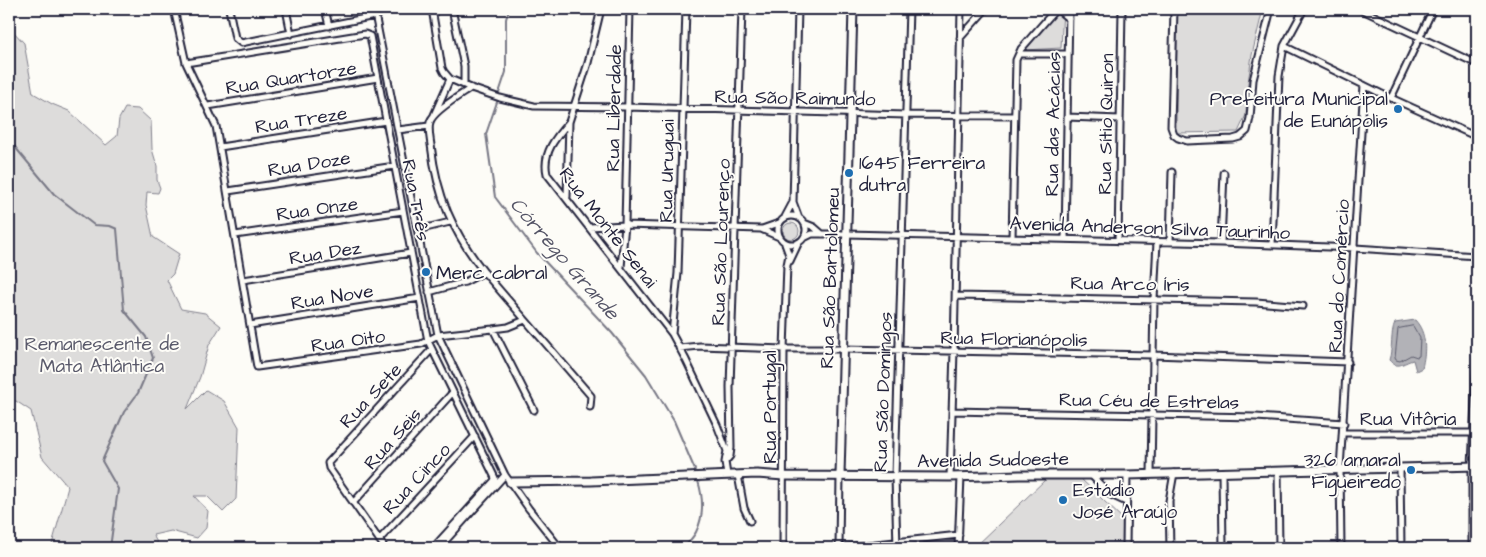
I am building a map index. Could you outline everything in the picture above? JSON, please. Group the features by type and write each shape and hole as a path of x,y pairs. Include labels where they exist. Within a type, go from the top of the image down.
{"street":[{"path":"174,9 186,63 216,126 250,325"},
{"path":"229,9 235,38 241,43 375,16"},
{"path":"286,9 291,34"},
{"path":"325,9 329,26"},
{"path":"374,9 438,335 474,414 505,475 560,548"},
{"path":"432,9 442,68 450,78 429,126 435,174 450,222 484,272 592,396 590,407"},
{"path":"452,9 464,66 464,85"},
{"path":"566,198 569,122 575,107 601,9"},
{"name":"Rua Liberdade","path":"621,268 626,225 630,9"},
{"name":"Rua Uruguai","path":"672,334 680,227 686,9"},
{"name":"Rua São Lourenço","path":"727,475 725,462 730,456 731,448 731,347 742,9"},
{"path":"785,218 793,202 798,9"},
{"name":"Rua São Bartolomeu","path":"839,548 853,9"},
{"name":"Rua São Domingos","path":"897,545 895,476 908,9"},
{"path":"950,477 956,296 961,9"},
{"path":"960,39 986,9"},
{"path":"1012,238 1016,60 1057,9 1069,19"},
{"name":"Rua das Acácias","path":"1065,239 1070,9"},
{"name":"Rua Sítio Quiron","path":"1118,241 1122,9"},
{"path":"1174,9 1170,127 1178,138 1197,141 1237,139 1247,131 1253,80 1271,9"},
{"path":"1272,245 1279,76 1284,46 1304,9"},
{"path":"1360,9 1477,64"},
{"path":"1390,98 1433,9"},
{"name":"Rua Três","path":"186,63 365,34 371,38 428,341 494,476 494,481 433,548"},
{"path":"1284,46 1390,98 1477,137"},
{"path":"1019,54 1068,54"},
{"name":"Rua Quartorze","path":"208,106 378,78"},
{"name":"Rua São Raimundo","path":"450,78 471,88 526,105 549,107 628,107 906,115 1014,116"},
{"name":"Rua do Comércio","path":"1341,548 1340,469 1344,433 1364,85"},
{"path":"434,116 471,88"},
{"path":"1067,117 1120,119"},
{"name":"Rua Treze","path":"220,147 386,121"},
{"name":"Rua Monte Senai","path":"569,122 559,133 550,148 546,161 547,174 672,334 680,348"},
{"path":"398,130 429,126"},
{"name":"Rua Doze","path":"228,191 395,166"},
{"path":"1170,242 1172,172"},
{"path":"1221,243 1224,173"},
{"path":"780,222 777,230 779,237 785,244 792,245 804,238 806,232 793,202"},
{"name":"Rua Onze","path":"235,235 403,211"},
{"path":"761,229 792,216 822,234"},
{"path":"418,230 450,222"},
{"path":"590,227 626,225 761,229 779,237"},
{"name":"Avenida Anderson Silva Taurinho","path":"804,238 812,234 847,234 1221,243 1355,248 1477,256"},
{"path":"1150,474 1157,242"},
{"path":"787,265 798,243"},
{"name":"Rua Portugal","path":"783,548 784,349 789,255 785,244"},
{"name":"Rua Dez","path":"242,280 411,253"},
{"path":"430,292 465,282 484,272"},
{"name":"Rua Arco Íris","path":"956,296 1154,299 1256,302 1303,306"},
{"name":"Rua Nove","path":"250,325 420,298"},
{"path":"438,335 493,329 525,320"},
{"name":"Rua Oito","path":"250,325 256,366 260,368 422,344 438,335"},
{"path":"493,329 534,410"},
{"name":"Rua Florianópolis","path":"680,348 700,346 1153,355 1348,362"},
{"path":"680,348 727,451 725,462"},
{"name":"Rua Sete","path":"353,503 328,468 329,461 432,349"},
{"path":"1472,548 1475,466 1473,433 1477,356"},
{"name":"Rua Seis","path":"353,503 453,392"},
{"name":"Rua Céu de Estrelas","path":"952,412 1256,417 1344,422"},
{"name":"Rua Vitôria","path":"1344,433 1473,433"},
{"name":"Rua Cinco","path":"379,540 475,436"},
{"name":"Avenida Sudoeste","path":"510,482 591,481 738,474 950,477 1127,475 1475,466"},
{"path":"1400,468 1401,548"},
{"path":"1278,471 1278,548"},
{"path":"1170,548 1169,501 1174,473"},
{"path":"1222,473 1223,548"},
{"path":"738,474 742,501 750,521"},
{"path":"1090,474 1111,495 1126,502"},
{"path":"439,548 505,475"},
{"path":"1126,548 1127,475"},
{"path":"958,548 961,476"},
{"path":"353,503 385,548"},
{"path":"839,548 897,545 959,535"}],"green space":[{"path":"1060,9 1063,9 1061,48 1025,50"},
{"path":"1177,9 1263,9 1252,55 1246,115 1238,132 1176,133"},
{"name":"Remanescente de Mata Atlântica","path":"9,24 11,29 24,43 33,93 69,111 106,145 117,136 119,119 125,108 138,109 151,121 152,149 160,188 158,193 147,192 146,205 153,237 179,254 173,274 167,280 181,309 205,313 221,326 209,345 200,377 187,409 206,390 224,401 239,427 236,499 223,512 207,496 194,496 208,511 206,528 197,538 171,531 153,535 160,548 51,548 68,487 42,457 31,411 16,401 9,402"},
{"path":"791,223 799,231 791,239 783,231"},
{"name":"Estádio José Araújo","path":"1080,478 1125,521 1122,548 974,548 1046,479"}],"water":[{"path":"1415,320 1424,336 1425,349 1422,368 1416,371 1413,360 1395,365 1389,360 1395,323"}],"waterway":[{"name":"Córrego Grande","path":"499,93 506,72 506,19 509,9"},
{"name":"Córrego Grande","path":"497,102 486,134 495,197 537,253 612,333 646,375 674,421 695,470"},
{"path":"10,141 54,194 94,225 110,226 117,229 124,310 146,337 153,358 138,393 124,412 102,461 118,489 110,548"},
{"name":"Córrego Grande","path":"684,548 699,526 702,500 698,481"}],"place":[{"name":"Prefeitura Municipal de Eunápolis","path":"1398,109"},
{"name":"1645 Ferreira dutra","path":"849,173"},
{"name":"Merc cabral","path":"426,272"},
{"name":"326 amaral Figueiredo","path":"1411,470"},
{"name":"Estádio José Araújo","path":"1063,500"}]}
